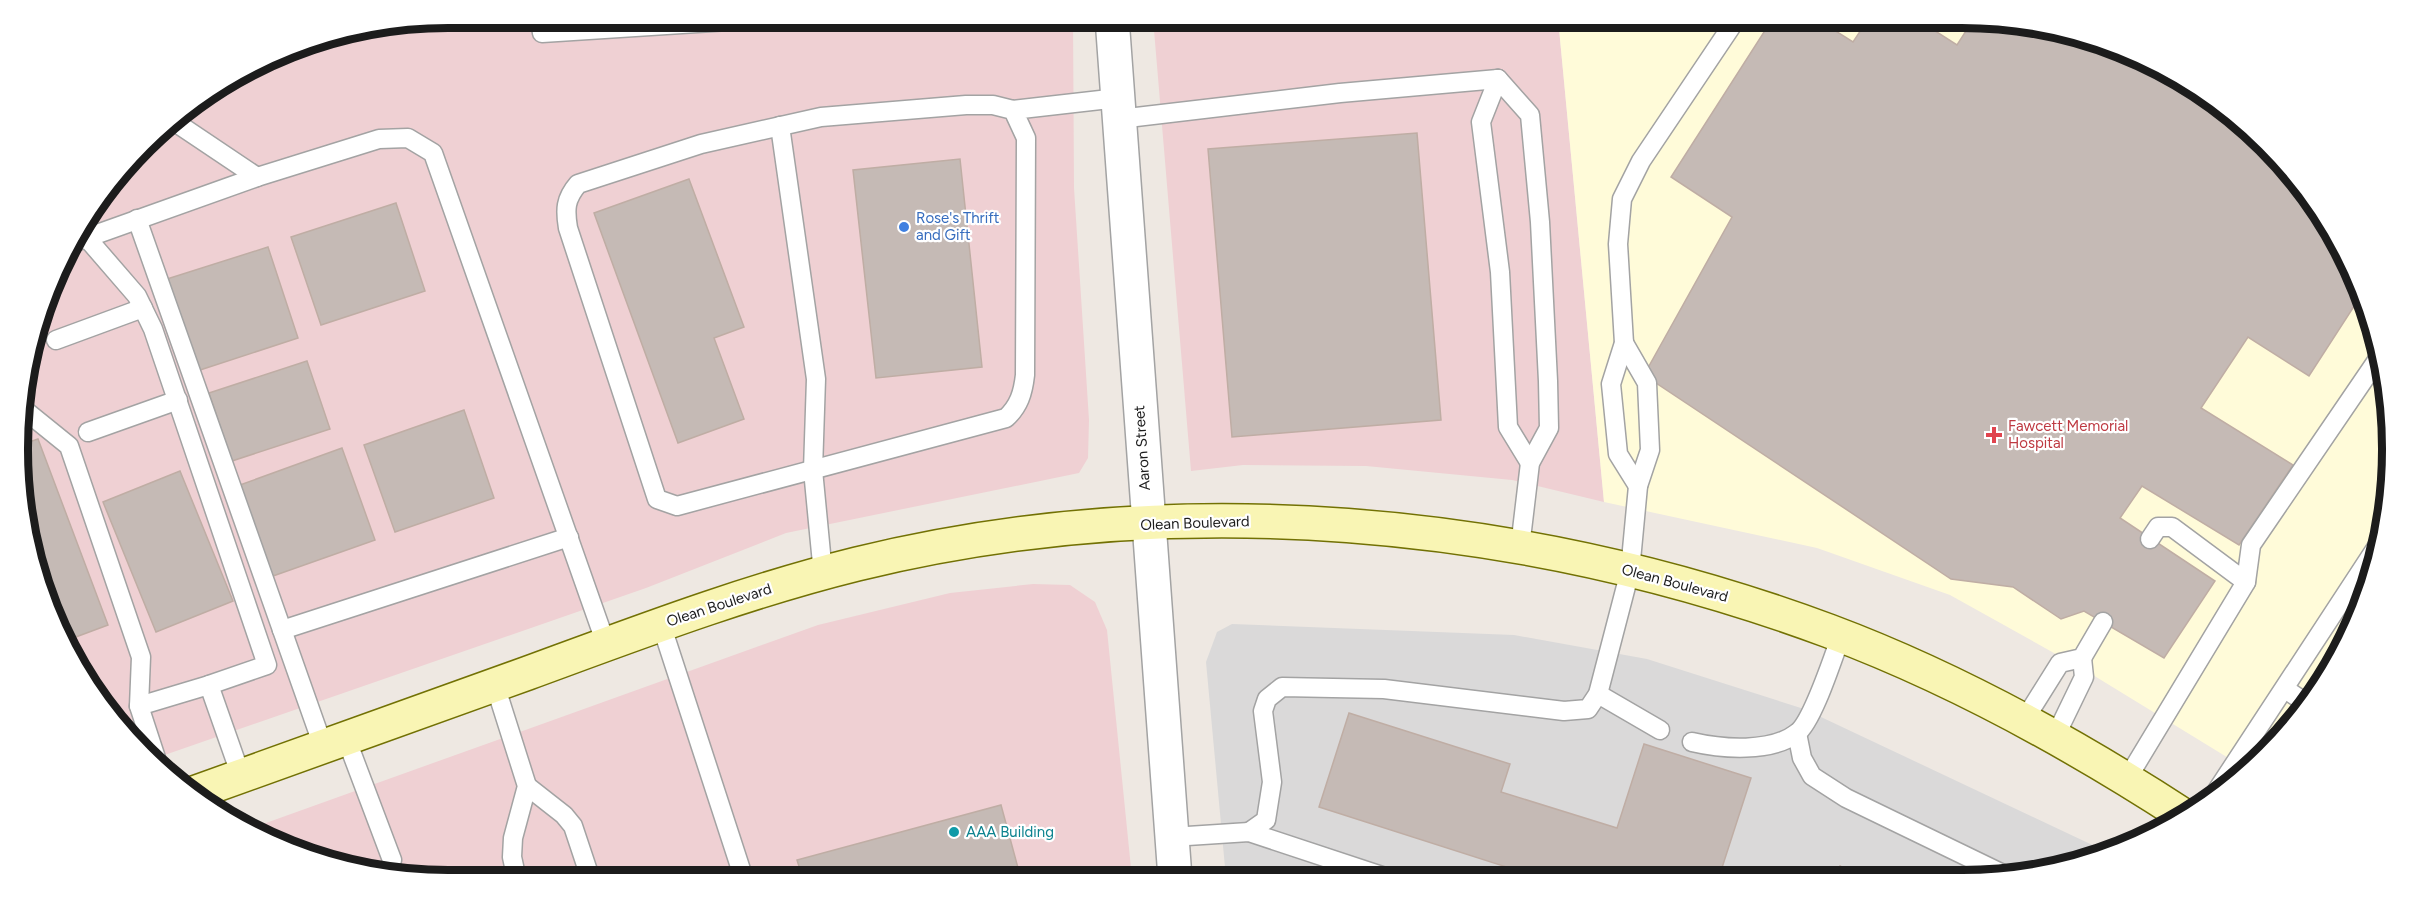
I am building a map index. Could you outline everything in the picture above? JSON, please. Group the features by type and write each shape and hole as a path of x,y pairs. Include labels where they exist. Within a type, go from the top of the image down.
{"street":[{"name":"Aaron Street","path":"1113,28 1174,870"},
{"name":"Olean Boulevard","path":"202,790 661,624 748,594 823,574 975,541 1148,524 1264,521 1380,527 1520,547 1721,594 1841,636 1937,678 2127,779 2176,810"}],"lane":[{"path":"541,28 542,33 620,28"},
{"path":"1638,486 1618,454 1611,384 1624,343 1618,244 1622,199 1641,161 1730,28"},
{"path":"1013,110 1026,138 1026,375 1017,405 1005,418 676,506 657,499 568,228 565,209 570,193 578,184 701,144 821,117 966,105 993,105 1013,110 1119,109 1498,79"},
{"path":"1498,79 1481,122 1500,272 1508,428 1530,463"},
{"path":"1498,79 1530,115 1540,222 1549,428 1530,463 1520,547"},
{"path":"181,126 257,177"},
{"path":"780,126 816,379 813,470 823,574"},
{"path":"86,238 257,177 379,139 408,138 433,153 606,645"},
{"path":"137,219 282,630 392,860"},
{"path":"83,243 117,270 143,308 178,400 267,665 138,706"},
{"path":"56,340 143,308"},
{"path":"1249,832 1266,820 1272,782 1263,711 1267,699 1282,687 1384,689 1564,711 1588,709 1598,694 1630,571 1638,486 1650,450 1647,383 1624,343"},
{"path":"2127,779 2246,582 2251,545 2373,366"},
{"path":"88,432 178,400"},
{"path":"30,414 69,446 141,657 138,706 152,746"},
{"path":"2151,539 2158,527 2172,527 2246,582"},
{"path":"282,630 568,537"},
{"path":"2229,773 2365,566"},
{"path":"2054,739 2084,677 2082,658 2103,622"},
{"path":"661,624 741,870"},
{"path":"1692,742 1720,748 1763,746 1797,733 1817,700 1841,636"},
{"path":"2023,722 2060,663 2082,658"},
{"path":"209,685 241,776"},
{"path":"495,685 527,786 513,838 512,857 515,870"},
{"path":"2285,689 2300,699"},
{"path":"1598,694 1660,730"},
{"path":"1797,733 1802,758 1812,776 1846,798 1992,869"},
{"path":"527,786 564,815 573,826 588,870"},
{"path":"1172,837 1249,832 1364,870"}],"shaded area":[{"path":"449,28 1073,28 1074,188 1089,420 1088,458 1079,473 786,533 646,588 162,756 115,705 99,683 72,635 43,558 32,504 29,477 29,421 43,340 72,263 99,215 115,193 152,152 193,115 215,99 288,61 340,43 367,37 421,29"},
{"path":"1154,28 1559,28 1604,502 1512,480 1366,466 1243,465 1191,471"},
{"name":"Fawcett Memorial Hospital","path":"1559,28 1989,29 2070,43 2147,72 2195,99 2238,133 2277,172 2311,215 2338,263 2359,314 2378,394 2381,421 2381,477 2373,531 2359,584 2338,635 2311,683 2277,726 2239,764 2088,672 1950,595 1817,548 1604,502"},
{"path":"1033,584 1070,585 1095,602 1107,630 1131,870 421,869 340,855 261,825 818,625 950,593"},
{"path":"1232,624 1514,635 1647,659 1804,709 2096,847 2070,855 2016,866 1961,870 1225,870 1206,662 1217,632"}],"building":[{"name":"Fawcett Memorial Hospital","path":"1767,28 1831,28 1853,42 1862,28 1931,28 1957,45 1968,28 2016,32 2043,37 2096,51 2147,72 2195,99 2217,115 2258,152 2295,193 2311,215 2338,263 2355,304 2309,376 2248,337 2201,408 2293,465 2239,545 2142,486 2120,518 2215,581 2164,658 2084,611 2061,619 2013,587 1951,579 1644,375 1732,217 1671,177"},
{"path":"1417,133 1441,420 1232,437 1208,149"},
{"path":"960,159 982,367 876,378 853,170"},
{"path":"689,179 744,327 714,338 744,419 678,443 594,213"},
{"path":"396,203 425,291 321,325 291,237"},
{"path":"268,247 298,338 197,371 167,279"},
{"path":"307,361 330,429 232,461 209,393"},
{"path":"464,410 494,498 395,532 364,445"},
{"path":"38,439 108,625 74,638 51,584 43,558 32,504 28,442"},
{"path":"342,448 375,540 273,576 240,485"},
{"path":"180,471 233,601 156,632 103,502"},
{"path":"1349,713 1510,764 1501,792 1617,828 1644,744 1751,778 1721,870 1516,870 1319,807"},
{"name":"AAA Building","path":"1001,805 1019,870 800,870 797,860"}],"place":[{"name":"Rose's Thrift and Gift","path":"904,227"},
{"name":"Fawcett Memorial Hospital","path":"1994,435"},
{"name":"AAA Building","path":"954,832"}]}
